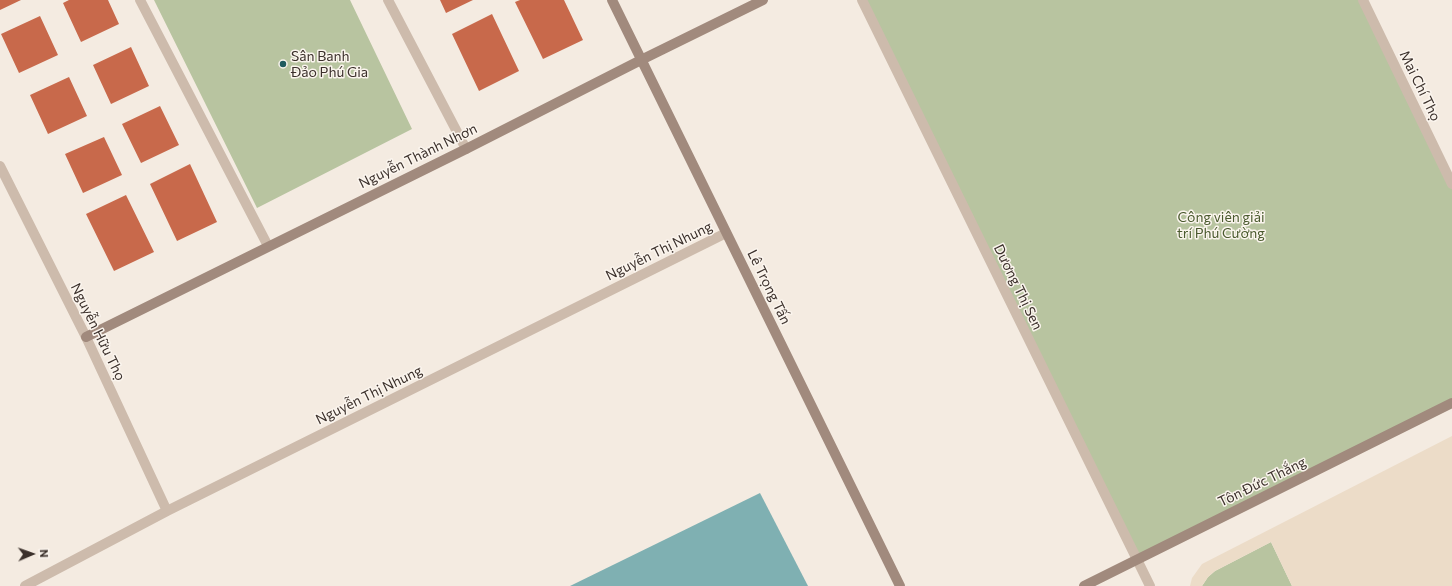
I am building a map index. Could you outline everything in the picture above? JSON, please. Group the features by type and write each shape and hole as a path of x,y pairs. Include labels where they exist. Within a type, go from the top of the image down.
{"street":[{"path":"140,0 268,246"},
{"path":"388,0 466,149"},
{"name":"Lê Trọng Tấn","path":"612,0 900,586"},
{"name":"Nguyễn Thành Nhơn","path":"86,337 763,0"},
{"name":"Dương Thị Sen","path":"862,0 1150,586"},
{"name":"Mai Chí Thọ","path":"1363,0 1452,184"},
{"name":"Nguyễn Hữu Thọ","path":"0,166 86,337 167,511"},
{"name":"Nguyễn Thị Nhung","path":"25,586 167,511 726,233"},
{"name":"Tôn Đức Thắng","path":"1084,586 1452,403"}],"green space":[{"name":"Sân Banh Đảo Phú Gia","path":"154,0 350,0 412,129 257,208"},
{"name":"Công viên giải trí Phú Cường","path":"860,0 1360,0 1452,187 1452,403 1136,560"},
{"path":"1271,542 1292,586 1202,586 1208,577 1215,571"}],"shaded area":[{"path":"1452,436 1452,586 1292,586 1271,542 1215,571 1208,577 1202,586 1190,586 1192,578 1202,564"}],"water":[{"path":"760,493 808,586 570,586"}],"building":[{"path":"0,0 21,0 0,10"},
{"path":"69,0 108,0 119,24 81,42 63,3"},
{"path":"440,0 473,0 446,13"},
{"path":"520,0 564,0 583,40 543,59 515,2"},
{"path":"492,14 519,71 479,91 452,34"},
{"path":"40,16 58,55 19,73 1,34"},
{"path":"131,47 149,86 111,104 93,65"},
{"path":"69,77 87,116 48,134 30,95"},
{"path":"160,106 179,145 141,163 122,124"},
{"path":"104,137 122,175 83,193 65,154"},
{"path":"190,164 217,222 177,241 150,184"},
{"path":"126,195 154,252 114,271 86,214"}],"place":[{"name":"Sân Banh Đảo Phú Gia","path":"283,64"}]}
